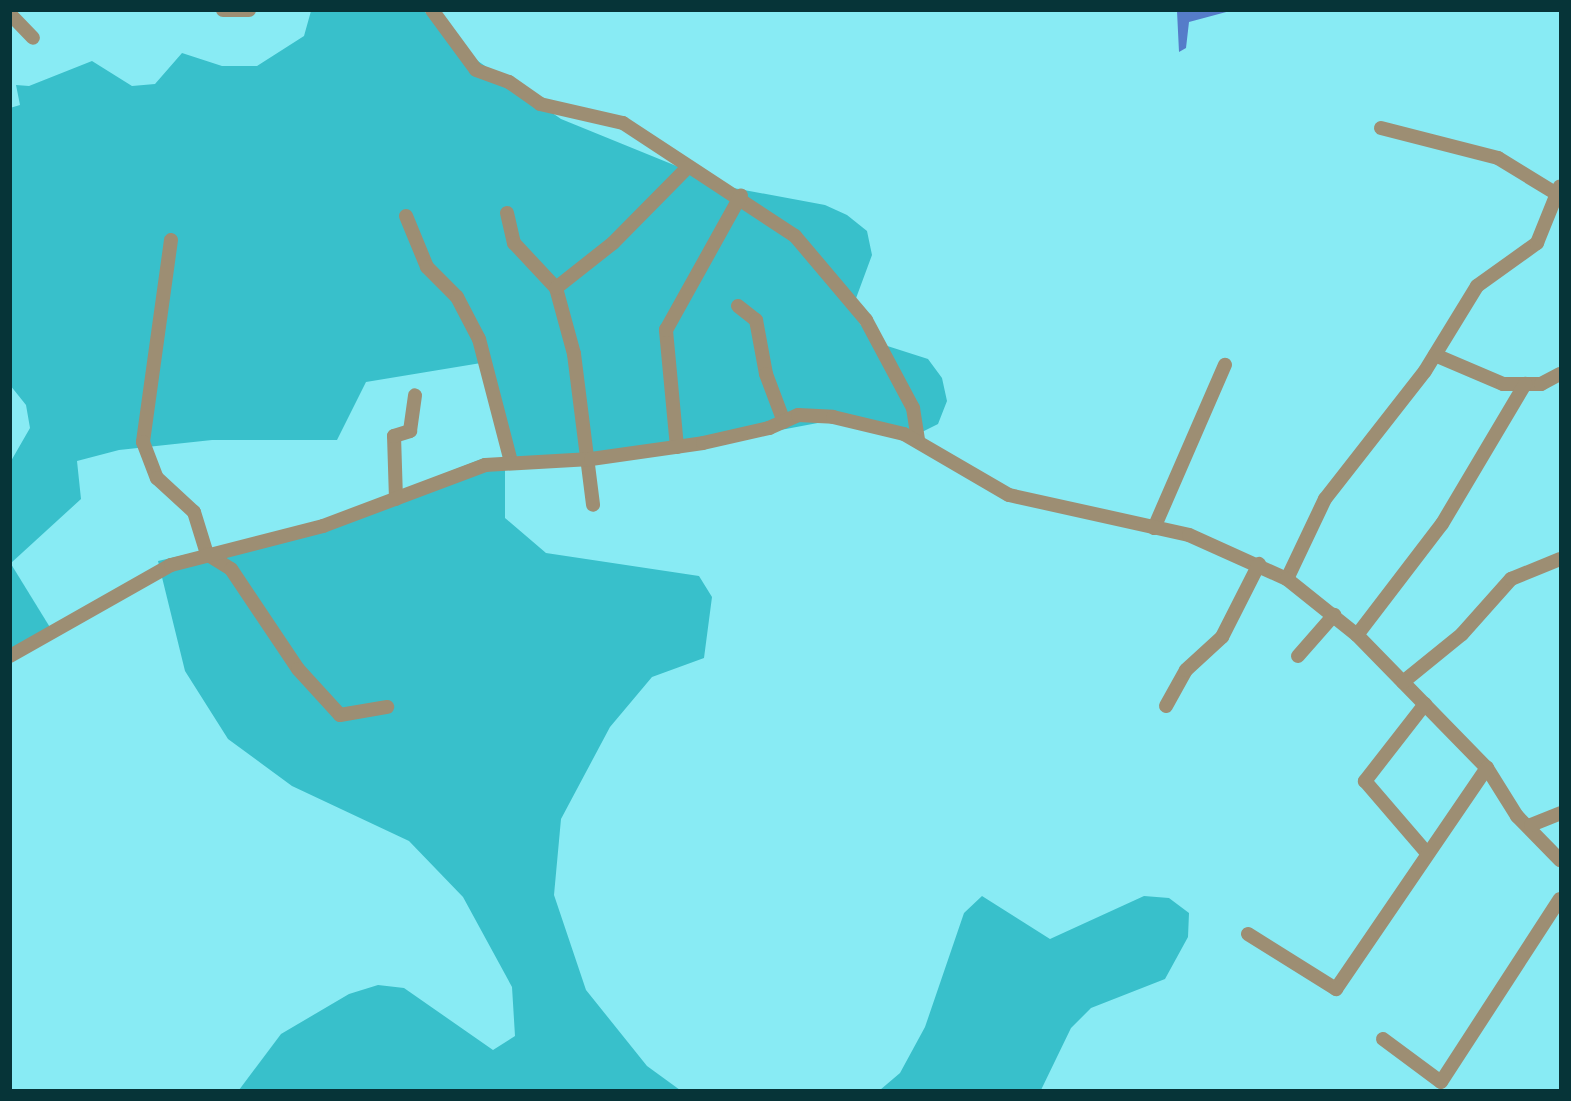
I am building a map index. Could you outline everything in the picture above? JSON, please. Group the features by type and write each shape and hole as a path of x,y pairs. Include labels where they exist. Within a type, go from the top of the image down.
{"street":[{"path":"223,10 249,10"},
{"path":"432,10 476,70 509,82 540,104 623,123 723,193 741,195 795,236 866,320 913,408 918,441"},
{"path":"10,14 33,38"},
{"path":"1287,579 1325,499 1435,355 1483,280 1537,243 1559,193 1497,158 1381,128"},
{"path":"556,288 613,243 688,167"},
{"path":"677,447 666,330 741,195"},
{"path":"507,213 514,243 556,288 591,459 593,505"},
{"path":"406,216 427,267 457,297 479,339 511,462"},
{"path":"171,240 143,442 157,478 194,512 207,554 231,569 298,669 340,715 387,707"},
{"path":"738,306 756,320 765,374 783,422"},
{"path":"1435,355 1503,384 1541,384 1560,374"},
{"path":"1154,528 1225,365"},
{"path":"1357,634 1442,524 1525,384"},
{"path":"396,499 394,436 410,431 415,395"},
{"path":"10,656 171,565 323,526 485,465 591,459 677,447 783,422 798,416 833,417 872,424 918,441 1010,495 1189,535 1259,564 1287,579 1357,634 1487,768 1517,816 1531,825 1547,852 1560,860"},
{"path":"1403,682 1462,634 1511,579 1560,559"},
{"path":"1166,706 1186,670 1222,637 1259,564"},
{"path":"1298,656 1334,615"},
{"path":"1425,704 1365,781 1426,852"},
{"path":"1248,934 1336,989 1426,852 1487,768"},
{"path":"1531,825 1560,813"},
{"path":"1383,1039 1437,1086 1560,899"}],"shaded area":[{"path":"1230,10 1189,22 1186,48 1179,52 1177,11"},
{"path":"311,11 424,11 455,45 561,119 728,187 825,205 847,215 867,231 872,255 855,301 860,324 878,343 928,359 942,378 947,401 938,424 916,435 823,422 647,455 505,458 481,363 366,382 337,440 212,440 119,450 77,461 81,499 11,563 11,461 30,428 26,405 10,385 10,108 20,105 16,85 29,86 92,61 132,86 155,84 182,53 222,66 257,66 304,36"},
{"path":"484,458 505,458 505,518 546,553 699,576 712,597 704,658 652,677 610,727 561,819 554,895 586,990 647,1066 680,1090 239,1090 281,1034 349,994 378,985 404,988 493,1050 515,1036 512,987 463,897 409,841 292,786 228,739 185,671 158,561 311,526"},
{"path":"11,564 51,629 11,663"},
{"path":"982,896 1050,939 1144,896 1169,898 1189,913 1188,937 1165,979 1091,1008 1071,1028 1041,1090 880,1090 900,1073 925,1027 964,913"}]}
